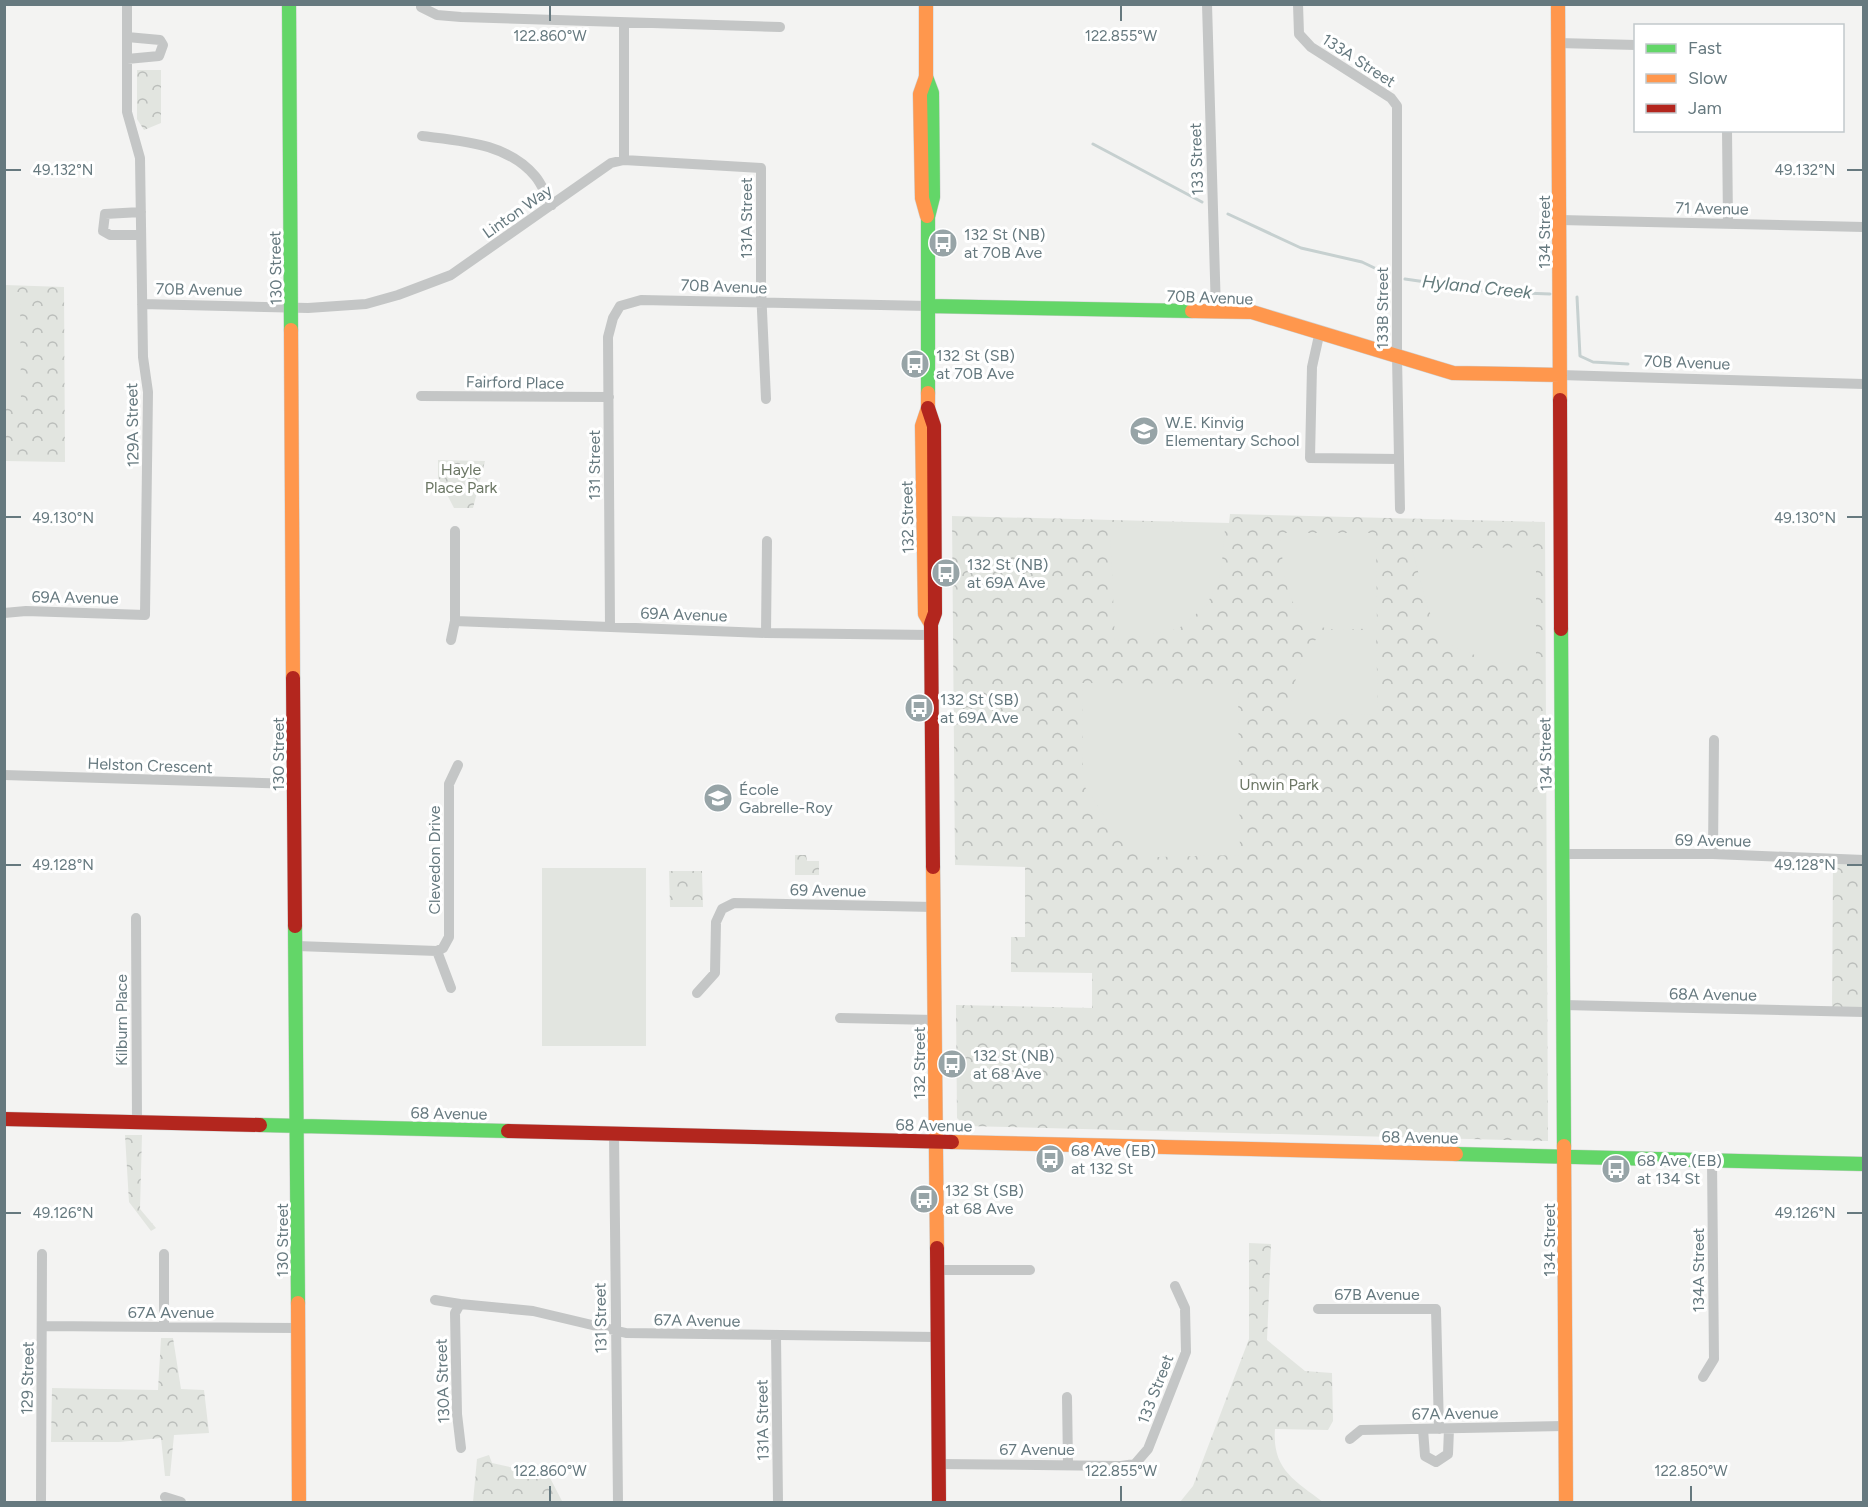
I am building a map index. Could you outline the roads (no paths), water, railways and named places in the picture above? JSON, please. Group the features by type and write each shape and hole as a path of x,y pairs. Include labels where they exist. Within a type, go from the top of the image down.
{"street":[{"name":"129A Street","path":"126,4 127,112 140,158 143,357 148,392 145,615"},
{"name":"130 Street","path":"289,4 299,1503"},
{"name":"132 Street","path":"926,4 926,77 920,94 922,198 928,217 928,408 922,426 925,614 931,629 939,1503"},
{"name":"133 Street","path":"1207,4 1216,312"},
{"name":"133A Street","path":"1298,4 1299,34 1311,48 1391,98 1397,106"},
{"name":"134 Street","path":"1558,4 1566,1503"},
{"path":"421,7 437,15 624,24 780,27"},
{"path":"624,24 624,160"},
{"path":"127,37 160,40 163,45 159,56 127,60"},
{"path":"1558,43 1634,45"},
{"name":"133B Street","path":"1397,106 1396,357 1400,509"},
{"path":"1727,132 1728,223"},
{"path":"422,136 486,145 512,157 535,176 552,205"},
{"name":"Linton Way","path":"292,308 366,304 451,274 611,164 624,160"},
{"name":"131A Street","path":"624,160 761,168 766,399"},
{"path":"141,212 105,214 102,221 103,231 110,235 141,236"},
{"name":"71 Avenue","path":"1560,220 1863,227"},
{"name":"70B Avenue","path":"620,306 641,300 1251,312 1459,374 1863,384"},
{"name":"70B Avenue","path":"142,304 292,308"},
{"name":"131 Street","path":"610,626 609,337 613,318 620,306"},
{"path":"1320,331 1312,367 1310,458 1400,459"},
{"name":"Fairford Place","path":"421,396 609,398"},
{"path":"451,640 455,621 456,531"},
{"path":"766,541 766,633"},
{"name":"69A Avenue","path":"4,613 26,611 145,615"},
{"name":"69A Avenue","path":"455,621 766,633 931,629"},
{"path":"1713,854 1714,740"},
{"name":"Clevedon Drive","path":"437,951 443,948 449,937 449,784 458,765"},
{"name":"Helston Crescent","path":"4,776 295,784"},
{"name":"69 Avenue","path":"1563,854 1713,854 1863,861"},
{"name":"69 Avenue","path":"697,993 715,973 716,922 722,909 734,903 934,907"},
{"name":"Kilburn Place","path":"136,918 137,1122"},
{"path":"297,946 437,951 451,987"},
{"name":"68A Avenue","path":"1563,1005 1863,1012"},
{"path":"840,1018 935,1020"},
{"name":"68 Avenue","path":"4,1119 1863,1164"},
{"name":"131 Street","path":"614,1134 618,1503"},
{"name":"134A Street","path":"1703,1377 1714,1359 1712,1161"},
{"name":"129 Street","path":"41,1503 42,1254"},
{"path":"164,1254 164,1327"},
{"path":"936,1270 1030,1270"},
{"name":"133 Street","path":"1135,1464 1148,1449 1186,1352 1185,1308 1175,1286"},
{"name":"67A Avenue","path":"435,1300 457,1309 532,1311 615,1332 936,1337"},
{"name":"130A Street","path":"457,1309 457,1414 461,1448"},
{"name":"67B Avenue","path":"1318,1309 1436,1309 1444,1429"},
{"name":"67A Avenue","path":"43,1326 299,1328"},
{"name":"131A Street","path":"776,1336 778,1503"},
{"path":"1067,1397 1068,1464"},
{"name":"67A Avenue","path":"1350,1439 1361,1430 1564,1426"},
{"path":"1423,1429 1425,1456 1436,1462 1448,1454 1444,1429"},
{"name":"67 Avenue","path":"939,1464 1135,1464"},
{"path":"165,1497 181,1503"}],"waterway":[{"name":"Hyland Creek","path":"1093,144 1202,202"},
{"name":"Hyland Creek","path":"1228,214 1301,248 1362,262 1385,273"},
{"name":"Hyland Creek","path":"1405,279 1495,292 1550,294"},
{"name":"Hyland Creek","path":"1577,297 1580,356 1593,362 1628,364"}],"place":[{"name":"132 St (NB) at 70B Ave","path":"943,243"},
{"name":"132 St (SB) at 70B Ave","path":"915,364"},
{"name":"W.E. Kinvig Elementary School","path":"1144,431"},
{"name":"132 St (NB) at 69A Ave","path":"946,573"},
{"name":"132 St (SB) at 69A Ave","path":"919,708"},
{"name":"École Gabrelle-Roy","path":"718,798"},
{"name":"132 St (NB) at 68 Ave","path":"952,1064"},
{"name":"68 Ave (EB) at 132 St","path":"1050,1159"},
{"name":"68 Ave (EB) at 134 St","path":"1616,1169"},
{"name":"132 St (SB) at 68 Ave","path":"924,1199"}],"park label":[{"name":"Hayle Place Park","path":"461,478"},
{"name":"Unwin Park","path":"1279,784"}]}
